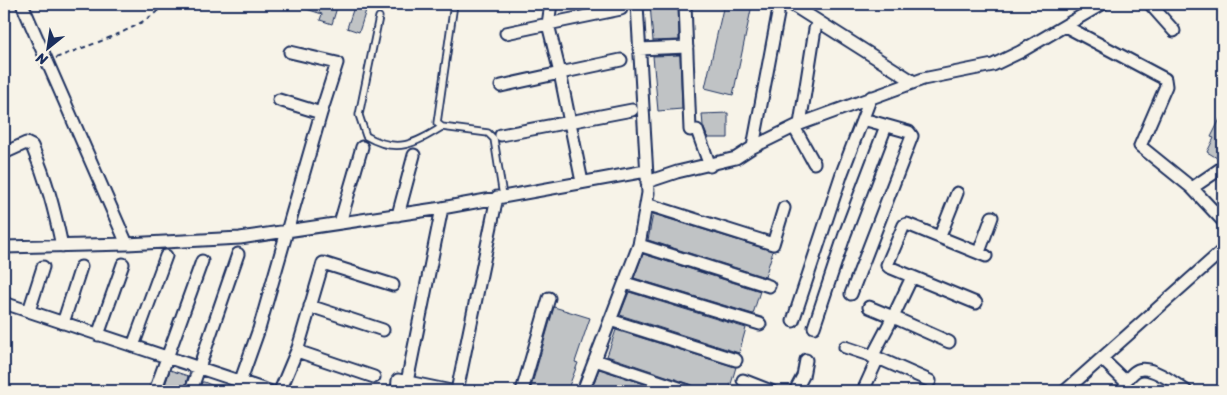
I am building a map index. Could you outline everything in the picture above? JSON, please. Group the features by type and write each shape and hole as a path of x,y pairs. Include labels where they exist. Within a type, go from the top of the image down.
{"street":[{"path":"22,4 127,244"},
{"path":"551,4 548,24 582,182"},
{"path":"583,391 639,245 648,193 638,4"},
{"path":"685,4 693,130 710,166"},
{"path":"792,4 914,82"},
{"path":"4,247 127,244 240,238 442,208 582,182 647,177 710,166 736,158 753,147 797,125 871,97 914,82 993,65 1102,4"},
{"path":"1150,4 1174,31"},
{"path":"506,33 621,8"},
{"path":"753,147 778,14"},
{"path":"1065,26 1165,79 1166,86 1140,146 1192,188 1223,222"},
{"path":"814,163 797,125 815,29"},
{"path":"639,49 687,47"},
{"path":"239,387 259,329 337,63 290,52"},
{"path":"502,86 622,60"},
{"path":"794,321 842,173 871,97"},
{"path":"278,100 321,113"},
{"path":"501,135 632,110"},
{"path":"850,294 912,136 909,132 863,120"},
{"path":"814,327 845,234 886,126"},
{"path":"4,153 26,143 32,146 45,175 52,197 62,246"},
{"path":"340,223 362,147"},
{"path":"398,215 414,155"},
{"path":"1192,188 1223,167"},
{"path":"940,236 957,193"},
{"path":"457,391 500,197"},
{"path":"646,204 773,244 784,208"},
{"path":"407,382 442,208"},
{"path":"976,303 889,267 887,264 904,225 907,224 982,254 992,217"},
{"path":"639,245 769,286"},
{"path":"1065,391 1223,250"},
{"path":"192,391 238,254"},
{"path":"133,346 166,256"},
{"path":"155,391 202,261"},
{"path":"280,391 297,351 323,262 393,285"},
{"path":"98,335 123,264"},
{"path":"63,323 81,266"},
{"path":"28,311 43,267"},
{"path":"863,391 875,358 912,277"},
{"path":"625,283 760,324"},
{"path":"522,391 549,298"},
{"path":"4,303 199,368 239,387 269,391"},
{"path":"310,306 383,330"},
{"path":"869,307 949,342"},
{"path":"610,320 736,360"},
{"path":"845,347 930,381"},
{"path":"297,351 374,377"},
{"path":"1102,359 1125,381 1137,370 1145,369 1171,381 1186,391"},
{"path":"595,360 688,391"},
{"path":"795,391 803,376 806,360"},
{"path":"397,391 398,380 451,391"},
{"path":"743,380 772,391"}],"lane":[{"path":"442,127 438,123 437,116 454,4"},
{"path":"379,17 359,115 366,136 378,144 408,146 442,127 488,133 494,139 500,197"}],"path":[{"path":"47,61 136,26 165,4"}],"building":[{"path":"297,4 338,4 332,24 320,20 322,14 297,6"},
{"path":"355,4 368,4 359,32 347,28"},
{"path":"650,4 678,4 679,40 653,41"},
{"path":"724,4 752,5 733,95 705,88"},
{"path":"680,55 682,109 658,111 653,56"},
{"path":"728,113 728,138 708,138 703,126 702,114"},
{"path":"1223,113 1223,146 1217,158 1207,152 1214,138 1211,137"},
{"path":"653,214 773,251 765,277 648,240"},
{"path":"643,254 760,291 753,314 634,278"},
{"path":"629,292 746,328 739,353 620,315"},
{"path":"554,307 590,318 575,362 578,363 567,391 530,391"},
{"path":"616,330 736,367 729,391 695,391 694,386 690,384 607,356"},
{"path":"599,369 665,391 591,391"},
{"path":"170,370 188,376 184,391 163,391"},
{"path":"202,382 204,382 226,391 199,391"}]}
